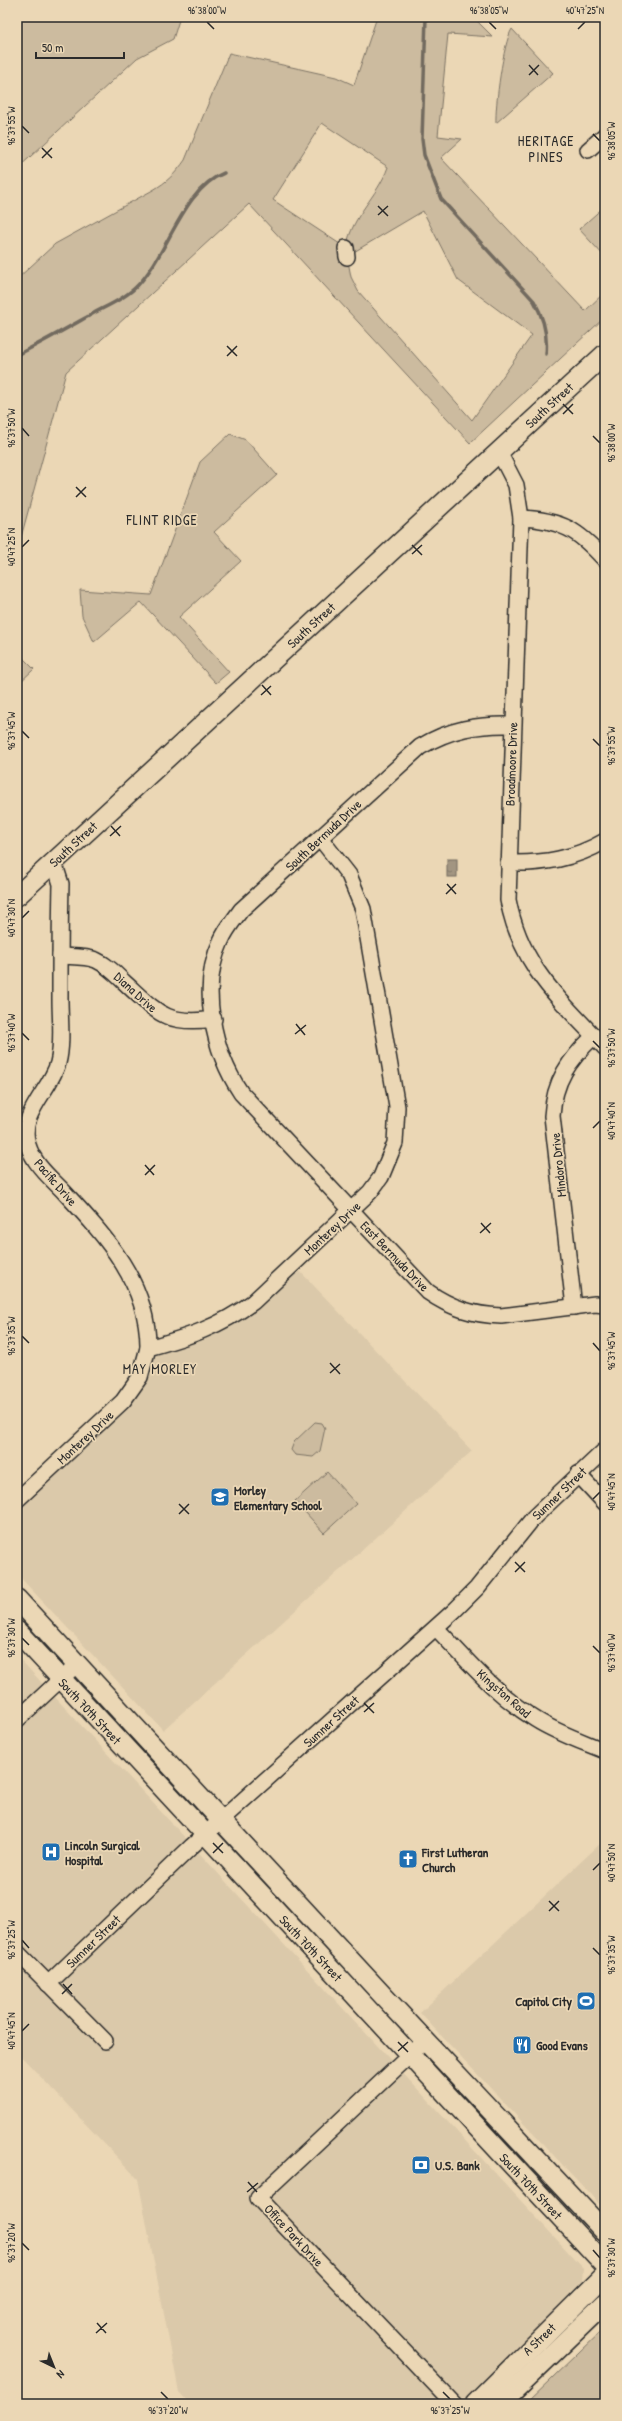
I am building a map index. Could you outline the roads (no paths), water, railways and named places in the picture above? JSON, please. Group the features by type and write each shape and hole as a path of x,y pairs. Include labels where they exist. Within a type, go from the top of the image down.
{"main road":[{"name":"South Street","path":"17,896 605,354"},
{"name":"South 70th Street","path":"17,1599 425,2041 605,2232"},
{"name":"South 70th Street","path":"17,1631 605,2265"},
{"name":"A Street","path":"475,2404 605,2275"},
{"name":"A Street","path":"500,2404 605,2302"}],"street":[{"path":"588,150 605,135"},
{"name":"Broadmoore Drive","path":"499,452 516,485 521,518 508,862 508,900 512,922 519,943 538,974 605,1048"},
{"path":"521,518 551,521 565,526 587,540 605,560"},
{"name":"South Bermuda Drive","path":"214,1019 211,976 214,958 228,928 241,910 408,756 432,740 469,726 513,725"},
{"name":"Monterey Drive","path":"17,1500 123,1401 140,1377 148,1348 190,1336 232,1317 253,1302 370,1192 389,1161 395,1143 397,1107 363,909 350,876 320,838"},
{"path":"508,862 548,862 569,858 605,841"},
{"name":"Pacific Drive","path":"54,862 61,884 60,1047 58,1062 47,1088 31,1112 21,1133 39,1167 95,1225 127,1268 137,1291 146,1319 148,1348"},
{"name":"Diana Drive","path":"60,956 83,957 108,967 164,1016 177,1021 191,1022 214,1019"},
{"name":"East Bermuda Drive","path":"214,1019 223,1062 241,1093 424,1288 453,1307 480,1315 501,1316 574,1307 605,1305"},
{"name":"Mindoro Drive","path":"574,1307 552,1116 553,1102 560,1078 567,1065 594,1036"},
{"name":"Sumner Street","path":"48,1984 220,1820 436,1628 477,1588 530,1521 605,1450"},
{"path":"578,1474 605,1503"},
{"name":"Kingston Road","path":"436,1628 493,1687 515,1706 558,1731 605,1750"},
{"path":"17,1720 77,1664"},
{"path":"17,1952 104,2041"},
{"name":"Office Park Drive","path":"425,2041 258,2198 454,2404"}],"water":[{"path":"447,859 457,859 457,877 447,877"}],"waterway":[{"path":"426,17 422,139 424,155 441,199 534,301 544,326 546,354"},
{"path":"17,355 118,300 134,289 149,272 177,223 197,193 210,181 224,173"}],"place":[{"name":"Morley Elementary School","path":"220,1497"},
{"name":"Lincoln Surgical Hospital","path":"51,1852"},
{"name":"First Lutheran Church","path":"408,1859"},
{"name":"Capitol City","path":"586,2001"},
{"name":"Good Evans","path":"522,2045"},
{"name":"U.S. Bank","path":"421,2165"}],"district":[{"name":"HERITAGE PINES","path":"546,148"},
{"name":"FLINT RIDGE","path":"162,519"},
{"name":"MAY MORLEY","path":"160,1368"}]}
